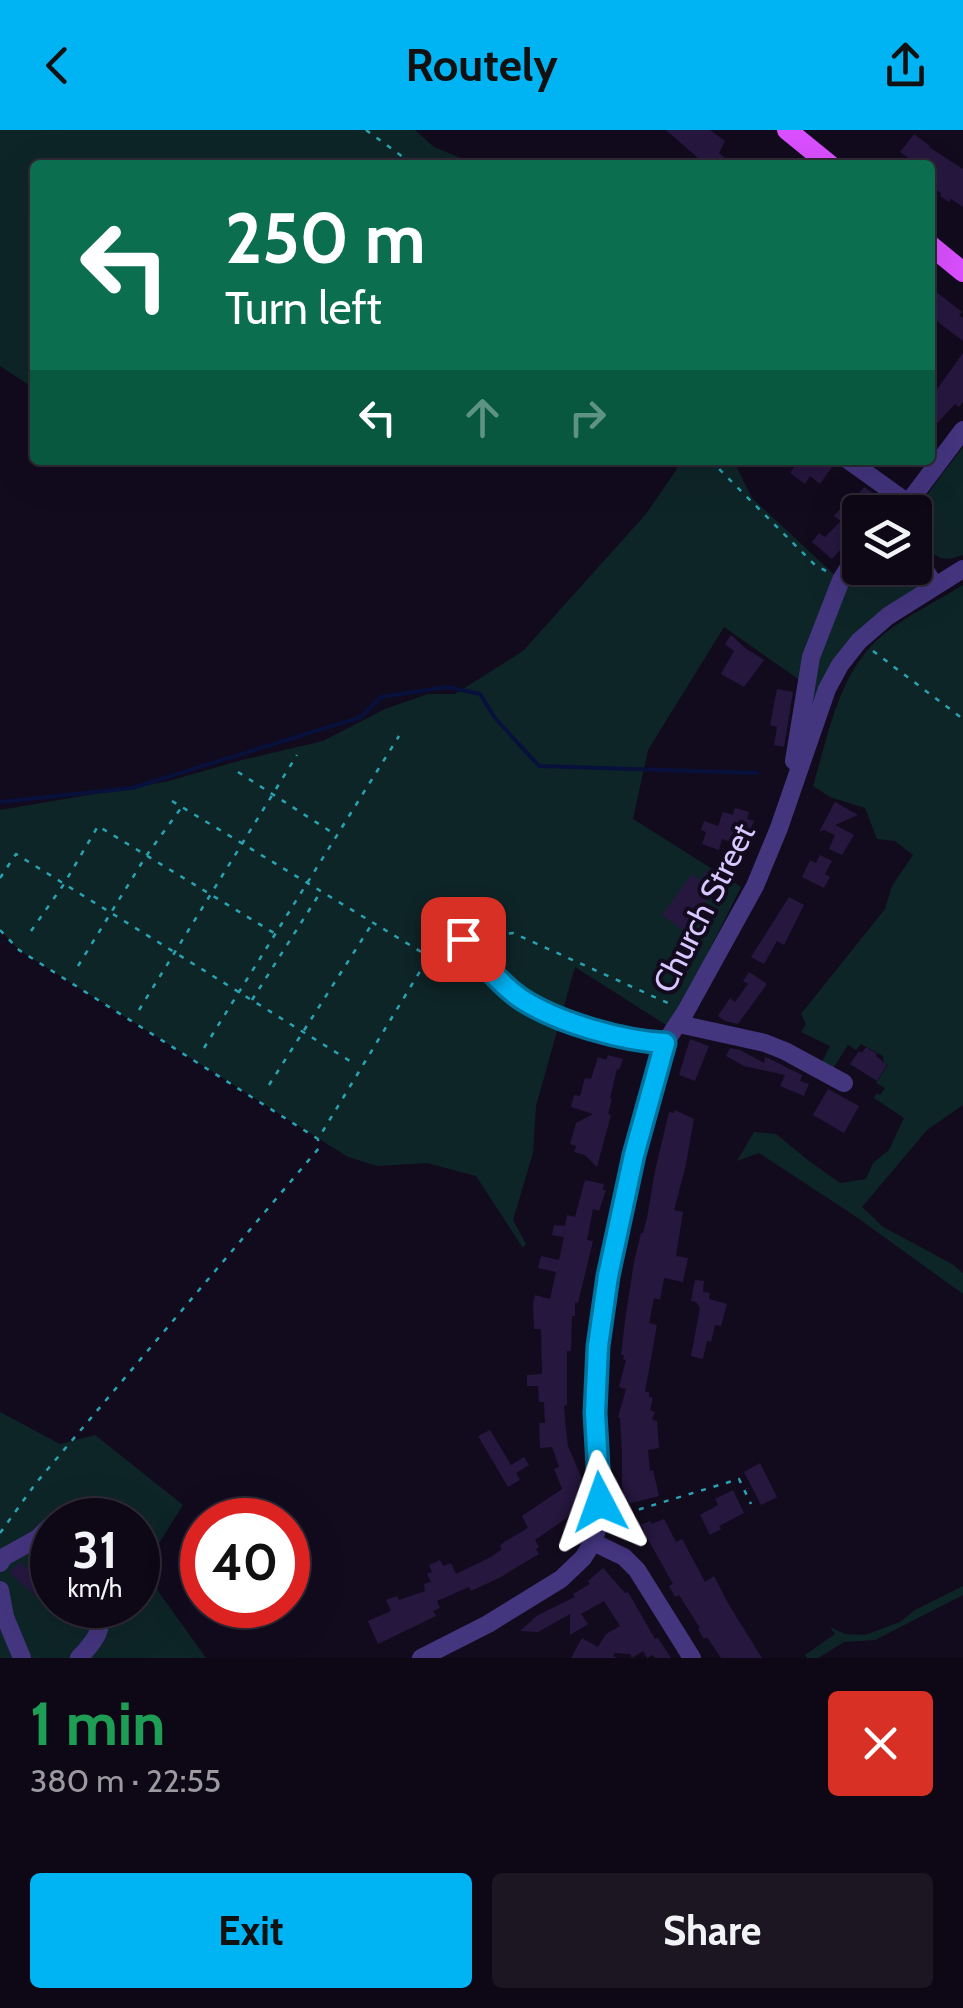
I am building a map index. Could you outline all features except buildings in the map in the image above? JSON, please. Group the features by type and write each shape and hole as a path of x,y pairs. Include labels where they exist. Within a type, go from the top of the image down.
{"main road":[{"path":"794,133 824,160"},
{"path":"935,249 963,272"}],"street":[{"path":"913,495 963,430"},
{"path":"854,465 888,495"},
{"name":"Church Street","path":"422,1658 488,1624 561,1579 584,1558 593,1542 600,1521 595,1413 598,1346 608,1276 634,1155 665,1043 755,886 827,689 840,666 859,641 888,616 963,569"},
{"path":"792,791 790,783 811,657 841,580"},
{"path":"932,581 935,586"},
{"path":"463,939 521,999 560,1020 665,1043"},
{"path":"682,1018 766,1043 844,1083"},
{"path":"593,1542 624,1557 636,1570 692,1658"},
{"path":"0,1564 30,1543"},
{"path":"0,1590 3,1617 22,1658"},
{"path":"79,1658 96,1640 99,1628"}],"path":[{"path":"366,130 407,160"},
{"path":"715,465 815,565 841,580"},
{"path":"859,641 963,719"},
{"path":"204,1048 399,736"},
{"path":"139,1010 298,754"},
{"path":"238,772 337,836"},
{"path":"172,801 429,957"},
{"path":"78,966 146,856 182,807"},
{"path":"31,931 98,826 276,934"},
{"path":"0,878 16,854 350,1061"},
{"path":"252,1000 321,892"},
{"path":"268,1086 372,923"},
{"path":"0,930 19,950 318,1139"},
{"path":"0,1533 36,1483 319,1148 318,1139 436,946 512,934 682,1018"},
{"path":"600,1521 739,1479 751,1504"}],"green space":[{"path":"0,130 415,130 434,147 466,160 30,160 30,386 0,366"},
{"path":"963,447 963,555 944,559 932,552 932,495 928,494"},
{"path":"680,465 736,465 752,498 840,580 842,577 842,585 935,586 859,641 790,783 801,681 724,627 648,750 633,819 741,887 680,1009 674,1030 575,967 536,1106 533,1153 513,1220 526,1244 523,1248 476,1176 427,1163 377,1166 348,1157 19,950 0,930 0,810 165,782 323,741 385,709 428,694 455,694 523,651 646,514"},
{"path":"963,585 963,1105 927,1130 862,1207 883,1227 963,1273 963,1294 759,1153 737,1161 754,1132 776,1134 840,1183 866,1179 873,1163 889,1150 904,1118 874,1098 885,1088 876,1083 888,1065 883,1056 861,1044 856,1050 848,1045 832,1070 821,1064 830,1046 801,1032 806,1024 801,1014 885,909 892,886 913,855 895,841 877,839 865,808 830,797 813,786 838,704 856,665 884,634"},
{"path":"0,1412 60,1444 95,1435 180,1503 180,1510 160,1542 160,1498 30,1498 30,1628 160,1628 160,1594 180,1622 180,1628 185,1628 206,1658 0,1658"},
{"path":"963,1586 963,1595 875,1640 844,1642 818,1658 805,1655 835,1634 830,1627 845,1634 865,1635 900,1622"}],"waterway":[{"path":"0,802 132,788 361,717 381,697 447,687 480,694 495,718 539,766 757,773"}],"route":[{"path":"463,939 521,999 560,1020 665,1043 634,1155 608,1276 598,1346 595,1413 600,1502"}]}
